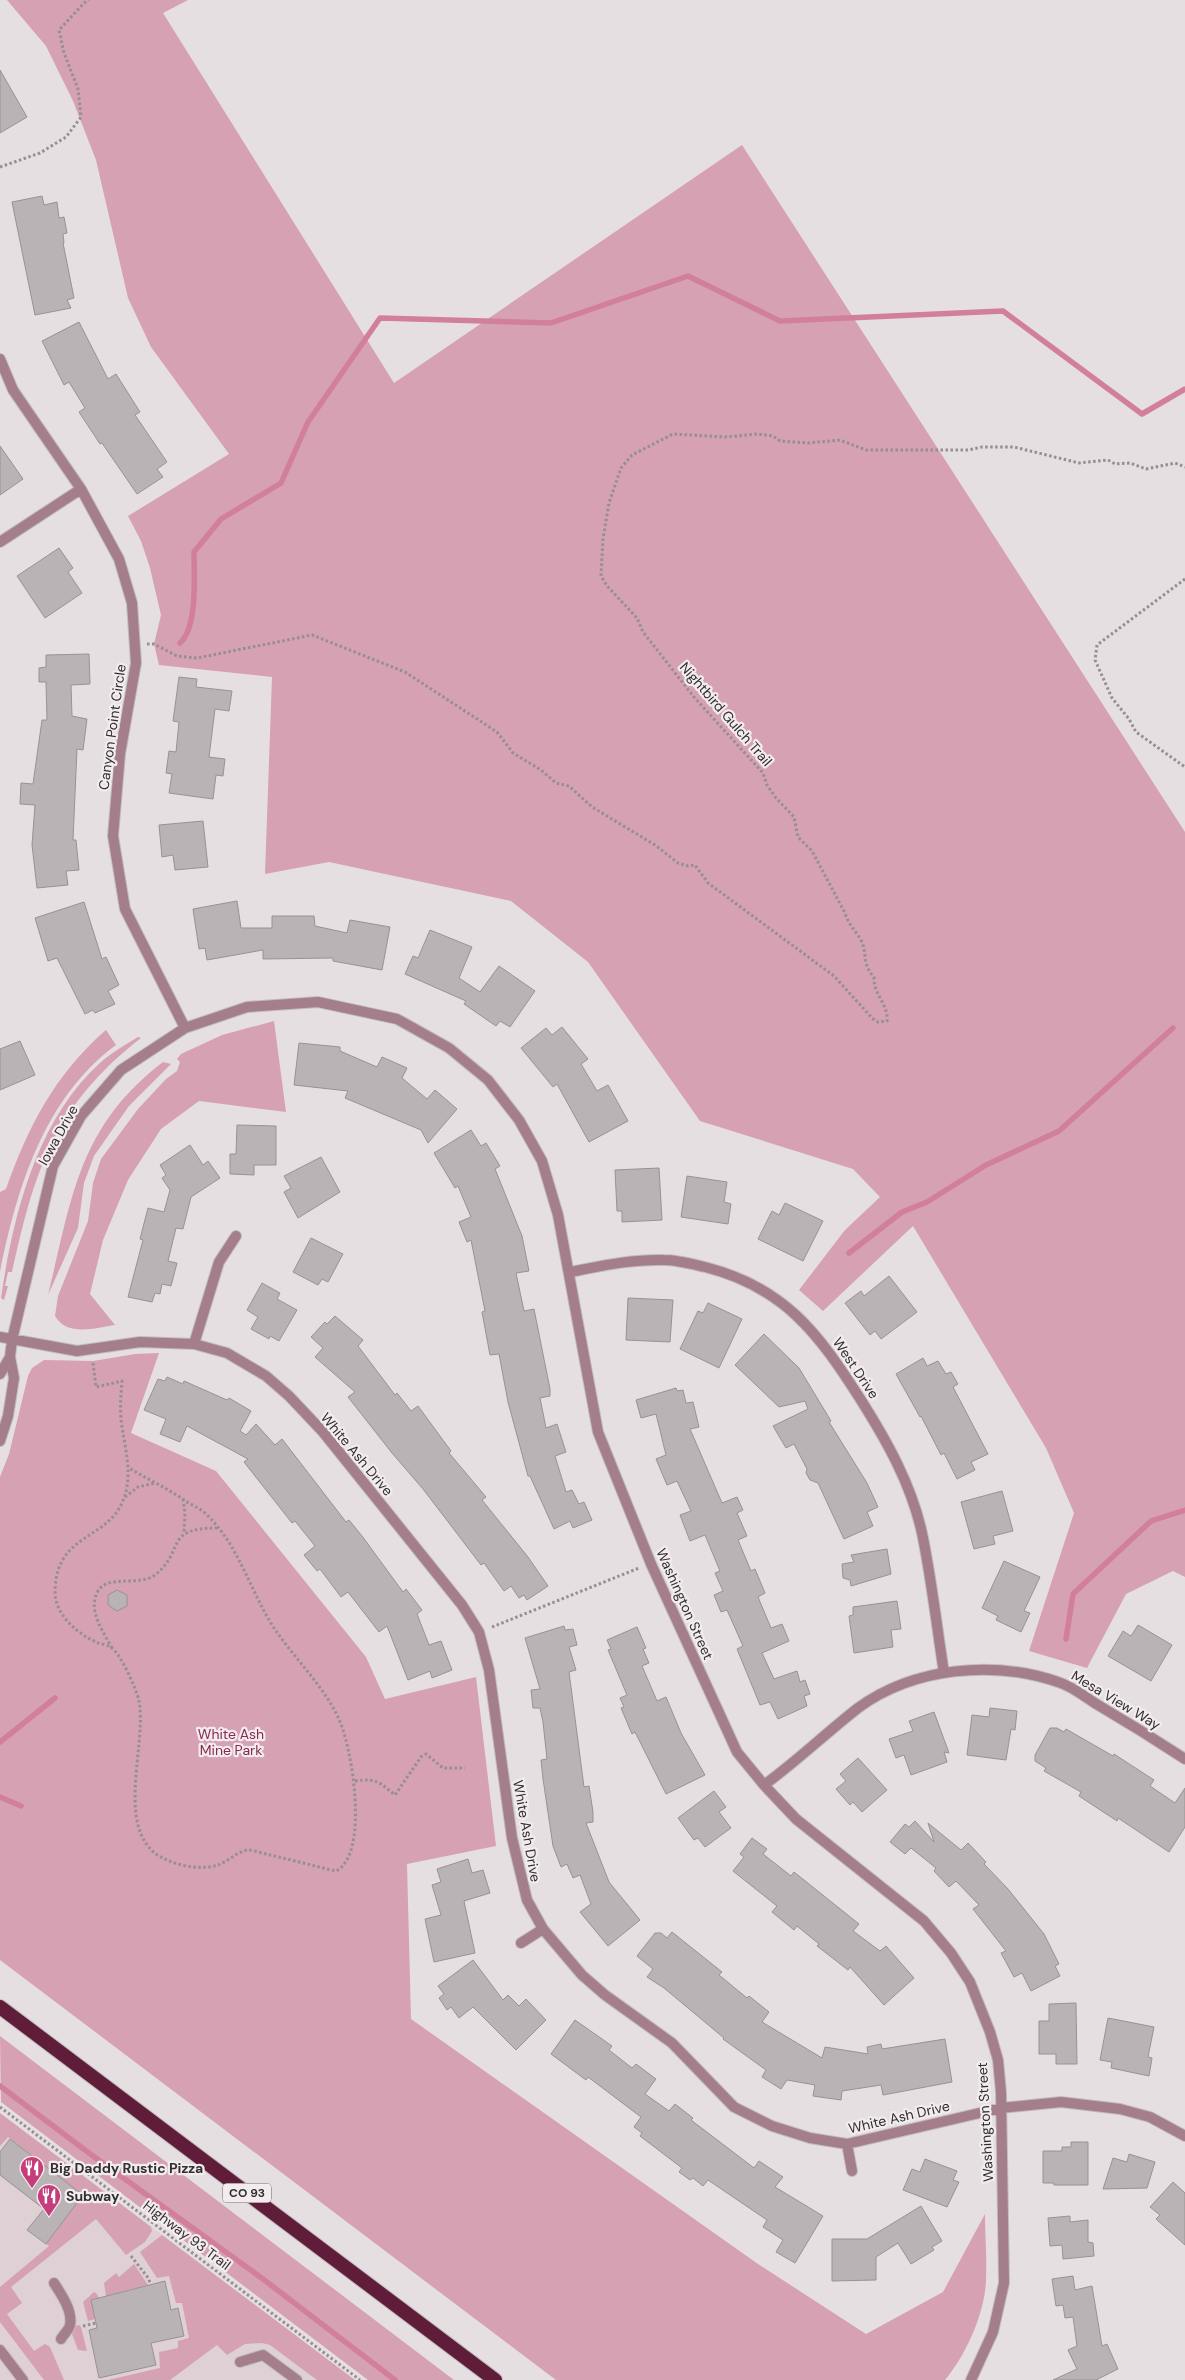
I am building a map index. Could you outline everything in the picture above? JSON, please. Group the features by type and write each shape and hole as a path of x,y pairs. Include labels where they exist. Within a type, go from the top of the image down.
{"highway":[{"name":"CO 93","path":"0,2007 495,2380"}],"street":[{"name":"Canyon Point Circle","path":"0,359 13,390 81,489 119,559 132,603 136,663 120,754 113,836 125,909 185,1028"},
{"path":"0,542 81,489"},
{"name":"Washington Street","path":"185,1028 247,1007 318,1002 397,1019 449,1048 488,1080 519,1120 542,1161 558,1215 598,1432 651,1564 737,1752 764,1785 796,1819 924,1921 951,1953 970,1982 990,2032 998,2060 1001,2108 1004,2282 993,2332 974,2379"},
{"name":"Iowa Drive","path":"0,1441 8,1416 14,1378 10,1357 12,1340 53,1166 82,1116 121,1070 185,1028"},
{"path":"194,1344 219,1262 236,1236"},
{"name":"West Drive","path":"570,1272 628,1261 666,1260 691,1264 727,1273 764,1290 814,1332 876,1423 898,1464 912,1498 923,1538 944,1673"},
{"path":"0,1337 12,1340"},
{"name":"White Ash Drive","path":"12,1340 77,1351 140,1342 194,1344 227,1353 266,1376 289,1396 323,1432 462,1605 479,1632 489,1670 512,1838 527,1900 543,1929 582,1975 605,1995 672,2043 734,2107 772,2126 810,2138 847,2144 1001,2108 1061,2102 1120,2109 1150,2117 1185,2136"},
{"name":"Iowa Drive","path":"0,1374 10,1357"},
{"name":"Mesa View Way","path":"764,1785 790,1766 859,1708 896,1686 944,1673 984,1669 1016,1671 1060,1682 1185,1759"},
{"path":"521,1942 543,1929"},
{"path":"847,2144 852,2171"},
{"path":"54,2283 62,2295 69,2313 70,2326 60,2339"},
{"path":"0,2350 23,2380"},
{"path":"240,2362 262,2355 297,2380"}],"path":[{"path":"0,167 46,149 66,136 81,117 78,88 64,53 59,30 89,0"},
{"name":"Nightbird Gulch Trail","path":"134,645 154,644 178,656 197,658 312,635 404,672 497,732 513,753 541,770 556,783 568,786 592,808 655,845 678,863 688,866 695,865 708,882 834,976 872,1018 878,1022 887,1021 888,1012 878,995 874,984 874,977 866,968 862,942 848,923 846,913 812,851 798,836 794,817 776,798 767,784 763,773 694,697 643,632 637,618 607,586 601,576 603,539 609,503 621,468 632,455 673,434 725,437 758,434 773,436 780,441 808,443 840,440 866,450 968,450 982,447 1014,447 1079,463 1108,460 1115,464 1130,463 1146,469 1175,463 1185,467"},
{"path":"1185,579 1097,645 1095,660 1112,698 1129,719 1136,732 1185,767"},
{"path":"93,1362 96,1387 122,1381 122,1420 129,1468 124,1497"},
{"path":"129,1468 179,1494 183,1499 206,1514 230,1542 274,1627 338,1718 355,1781 355,1830 352,1850 344,1867 336,1871 248,1850 217,1866 184,1866 157,1854 145,1841 140,1832 134,1802 139,1743 139,1701 122,1662 97,1622 95,1597 99,1588 110,1582 145,1580 162,1567 184,1532 185,1513 183,1499"},
{"path":"112,1648 74,1630 60,1610 55,1593 56,1578 62,1560 74,1545 107,1522 124,1497 138,1488 156,1483"},
{"path":"184,1532 195,1528 217,1528"},
{"path":"479,1632 651,1564"},
{"path":"355,1781 370,1779 379,1781 395,1795 421,1757 426,1754 443,1768 465,1768"},
{"name":"Highway 93 Trail","path":"0,2107 360,2380"},
{"path":"131,2256 149,2279 150,2284"},
{"path":"83,2326 96,2322"}],"shaded area":[{"path":"0,2113 164,2236 353,2380 0,2380"}],"green space":[{"path":"7,0 188,0 163,13 394,383 742,145 1185,832 1185,1577 1173,1571 1126,1594 1087,1668 1029,1651 1074,1513 1046,1448 913,1226 823,1311 799,1290 845,1230 880,1197 853,1169 700,1121 588,962 511,901 329,862 265,874 272,677 159,665 154,644 161,615 150,568 141,541 128,516 229,454 151,347 128,298 96,160 73,101 46,46"},
{"path":"274,1021 286,1112 199,1101 161,1129 128,1180 103,1240 90,1294 115,1325 82,1330 67,1327 60,1323 55,1316 58,1296 88,1221 93,1183 101,1159 138,1109 166,1079 177,1071 180,1062 177,1059 181,1054 222,1035"},
{"path":"106,1030 116,1045 91,1067 70,1091 52,1118 37,1147 15,1209 0,1272 0,1192 6,1189 34,1123 58,1083 88,1047"},
{"path":"138,1037 141,1038 111,1063 87,1089 68,1115 53,1142 40,1171 30,1202 12,1272 8,1272 5,1286 8,1286 4,1300 1,1298 6,1267 21,1203 31,1171 44,1141 59,1113 78,1086 104,1059"},
{"path":"163,1062 171,1064 129,1106 94,1156 84,1183 78,1228 48,1295 73,1196 83,1166 96,1139 113,1112 135,1087"},
{"name":"White Ash Mine Park","path":"159,1353 131,1433 216,1471 366,1657 385,1699 476,1677 496,1846 407,1864 411,2019 758,2264 866,2334 943,2292 985,2214 986,2280 982,2306 967,2346 945,2380 556,2380 0,1960 0,1477 9,1454 28,1376 32,1368 44,1360 93,1361 135,1354"},
{"path":"0,2036 454,2380 368,2380 1,2102"},
{"path":"0,2113 151,2227 152,2231 145,2242 126,2255 96,2219 11,2287 22,2303 7,2314 34,2351 45,2344 50,2347 64,2380 44,2380 0,2322 0,2287 49,2246 46,2244 83,2195 8,2137 0,2146"},
{"path":"162,2235 355,2380 317,2380 270,2345 262,2343 245,2344 227,2355 217,2345 170,2380 108,2380 160,2368 159,2352 178,2348 178,2341 189,2338 182,2303 176,2303 169,2276 157,2278 140,2252"},
{"path":"134,2264 148,2285 106,2296 104,2283 116,2273 119,2277"},
{"path":"94,2292 99,2298 91,2300 95,2319 88,2321 83,2302"},
{"path":"79,2325 87,2351 78,2350 72,2334 75,2326"}],"building":[{"path":"0,70 27,117 0,133"},
{"path":"42,196 44,205 57,202 59,218 64,217 67,233 63,234 63,243 74,298 67,300 71,308 35,315 12,202"},
{"path":"79,322 108,379 116,374 140,412 135,415 167,462 157,469 163,477 137,494 79,412 85,408 69,382 64,385 42,341"},
{"path":"0,446 23,479 0,495"},
{"path":"59,548 73,568 68,572 82,593 45,618 17,576"},
{"path":"89,654 90,684 71,685 72,716 87,719 83,750 77,749 73,840 76,840 79,870 66,871 68,885 37,888 32,845 35,805 20,804 21,783 33,784 42,720 47,720 46,682 39,682 39,668 46,667 46,655"},
{"path":"179,677 197,679 196,687 232,691 229,711 215,709 209,757 225,759 223,776 216,775 213,799 169,793 172,774 166,773 169,751 176,752 179,722 173,721"},
{"path":"203,821 208,867 175,870 173,855 162,857 159,825"},
{"path":"237,901 241,928 272,928 272,916 314,916 315,926 347,933 350,920 390,927 382,970 333,961 333,958 263,959 263,950 207,960 205,948 199,949 193,909"},
{"path":"84,902 102,959 106,957 119,985 108,991 115,1004 95,1013 93,1010 85,1014 57,958 48,961 35,918"},
{"path":"430,930 472,947 459,978 480,992 499,966 535,991 510,1027 500,1021 496,1026 464,1004 466,1001 405,974 413,956 418,958"},
{"path":"562,1027 588,1059 581,1064 597,1091 608,1085 628,1121 589,1142 557,1084 553,1087 521,1048 546,1028 552,1035"},
{"path":"20,1041 35,1075 0,1090 0,1049"},
{"path":"299,1043 340,1047 340,1051 377,1067 382,1057 407,1068 402,1078 427,1099 435,1090 457,1109 428,1143 421,1130 345,1098 348,1091 294,1085"},
{"path":"237,1125 276,1126 276,1165 254,1165 254,1175 230,1174 230,1154 236,1154"},
{"path":"471,1130 481,1146 486,1143 500,1166 495,1169 522,1236 529,1271 516,1273 524,1311 534,1309 550,1389 550,1396 540,1398 546,1428 557,1424 566,1452 555,1456 566,1492 572,1490 579,1504 584,1502 592,1520 573,1528 570,1521 554,1529 530,1476 528,1476 508,1402 499,1354 490,1355 482,1312 485,1311 471,1240 467,1242 459,1222 471,1217 458,1186 455,1188 434,1153"},
{"path":"190,1145 203,1165 208,1161 220,1178 191,1197 183,1229 176,1228 168,1261 177,1263 171,1286 162,1284 160,1294 155,1293 152,1302 128,1297 143,1240 140,1239 148,1208 164,1212 170,1190 162,1178 166,1175 160,1165"},
{"path":"321,1157 340,1192 298,1218 284,1192 291,1188 284,1176"},
{"path":"659,1168 662,1220 622,1222 622,1211 617,1211 615,1170"},
{"path":"687,1176 727,1182 724,1202 731,1204 728,1224 681,1217"},
{"path":"785,1203 823,1221 803,1261 758,1239 772,1211 779,1215"},
{"path":"311,1238 343,1254 328,1282 322,1279 318,1285 293,1272"},
{"path":"889,1276 917,1312 881,1339 875,1331 870,1335 845,1303 861,1291 864,1296"},
{"path":"262,1283 280,1293 277,1299 297,1310 279,1341 270,1336 269,1339 251,1329 258,1317 247,1310"},
{"path":"628,1298 673,1300 670,1342 626,1340"},
{"path":"708,1303 742,1319 719,1368 680,1349 698,1311 703,1313"},
{"path":"335,1316 363,1340 358,1346 395,1395 397,1393 411,1411 418,1406 451,1451 449,1453 486,1497 482,1500 528,1557 548,1586 527,1600 524,1595 519,1598 511,1586 504,1591 484,1563 481,1565 423,1489 348,1397 355,1392 315,1357 323,1348 311,1337 325,1322 327,1324"},
{"path":"764,1334 799,1368 831,1421 829,1422 867,1483 878,1507 867,1512 873,1526 844,1539 818,1483 810,1480 806,1473 807,1469 794,1444 786,1448 773,1426 808,1409 805,1401 779,1407 735,1365"},
{"path":"923,1358 927,1366 938,1361 946,1374 951,1372 958,1384 953,1387 988,1454 971,1462 975,1470 957,1479 944,1453 941,1455 896,1374"},
{"path":"167,1377 183,1384 184,1381 227,1400 229,1398 251,1411 240,1431 246,1435 256,1424 275,1445 282,1439 346,1522 349,1520 362,1536 403,1592 406,1589 422,1610 417,1614 429,1645 441,1641 452,1670 432,1678 430,1671 408,1680 387,1626 379,1632 348,1592 341,1597 320,1569 317,1571 304,1555 315,1546 295,1521 292,1523 244,1462 248,1459 187,1426 180,1442 160,1434 166,1419 144,1410 158,1379 165,1381"},
{"path":"676,1388 677,1391 683,1390 686,1403 693,1402 699,1427 690,1429 722,1503 737,1497 743,1510 737,1513 747,1536 738,1540 751,1571 755,1569 765,1593 758,1597 771,1628 782,1624 789,1641 762,1653 774,1679 797,1671 800,1682 805,1680 810,1694 804,1696 807,1706 778,1719 770,1702 760,1705 737,1649 743,1646 727,1610 721,1612 714,1595 723,1591 715,1573 720,1571 705,1535 690,1541 680,1515 691,1511 677,1481 667,1485 656,1459 666,1455 656,1414 641,1418 636,1400"},
{"path":"1002,1491 1013,1531 993,1536 995,1544 974,1549 961,1502"},
{"path":"887,1549 891,1574 851,1586 850,1580 843,1578 842,1564 854,1562 851,1555"},
{"path":"1004,1561 1040,1577 1024,1611 1030,1613 1021,1632 996,1620 998,1616 982,1608"},
{"path":"117,1590 127,1595 127,1606 117,1611 108,1605 108,1595"},
{"path":"897,1601 901,1629 891,1630 893,1647 854,1653 849,1616 853,1615 853,1607"},
{"path":"1138,1625 1172,1645 1151,1681 1108,1656 1123,1631 1131,1636"},
{"path":"564,1626 565,1630 573,1629 577,1645 569,1647 576,1670 569,1672 584,1787 589,1786 593,1812 593,1822 586,1823 609,1882 640,1920 608,1946 580,1912 591,1904 580,1875 573,1878 567,1864 561,1867 553,1846 541,1760 547,1759 543,1722 540,1708 533,1708 531,1690 540,1689 525,1638"},
{"path":"637,1627 646,1648 643,1649 649,1663 642,1666 657,1701 666,1697 681,1733 705,1775 666,1794 635,1732 632,1734 621,1708 624,1707 620,1698 627,1695 608,1650 611,1649 607,1640"},
{"path":"990,1708 1017,1711 1015,1730 1011,1729 1006,1760 967,1755 972,1715 989,1717"},
{"path":"934,1712 949,1753 944,1752 947,1762 911,1775 904,1755 896,1758 889,1739 913,1731 909,1721"},
{"path":"1050,1728 1057,1728 1064,1732 1066,1729 1113,1756 1114,1754 1154,1780 1150,1786 1175,1803 1185,1788 1185,1827 1169,1852 1118,1818 1117,1821 1079,1796 1081,1792 1044,1771 1046,1768 1035,1761 1035,1755"},
{"path":"858,1758 887,1790 862,1812 853,1802 850,1805 836,1789 846,1781 840,1774"},
{"path":"714,1791 726,1807 719,1812 731,1828 705,1847 698,1838 694,1840 678,1818"},
{"path":"915,1821 934,1842 928,1823 961,1850 968,1843 986,1862 984,1864 1008,1889 1044,1934 1059,1964 1055,1966 1060,1976 1031,1991 1022,1973 1014,1977 1001,1953 1006,1951 973,1909 979,1905 956,1881 949,1887 934,1871 936,1868 911,1848 905,1854 890,1842 905,1824 909,1827"},
{"path":"752,1838 767,1849 763,1854 791,1876 794,1872 859,1924 853,1931 880,1951 886,1946 914,1978 884,2005 850,1967 848,1970 817,1946 819,1944 797,1926 794,1930 772,1912 777,1906 733,1871 744,1857 740,1854"},
{"path":"468,1859 472,1873 483,1870 490,1893 464,1901 475,1953 434,1962 425,1919 441,1915 432,1885 441,1882 437,1869"},
{"path":"672,1932 722,1972 719,1975 747,1998 749,1996 769,2012 762,2022 822,2058 825,2047 868,2054 867,2047 881,2044 882,2049 945,2039 952,2082 883,2095 881,2085 842,2091 841,2100 813,2096 815,2085 787,2080 781,2089 762,2077 766,2070 723,2039 664,1988 647,1977 653,1969 637,1956 655,1933 661,1933 667,1938"},
{"path":"473,1960 503,2000 508,1995 519,2006 526,1999 546,2020 516,2050 473,2007 459,2018 451,2007 447,2010 439,1998 444,1994 438,1986"},
{"path":"1076,2003 1077,2064 1056,2064 1056,2054 1039,2054 1039,2021 1049,2021 1049,2004"},
{"path":"1108,2018 1154,2027 1148,2057 1152,2058 1149,2076 1111,2068 1112,2062 1100,2060"},
{"path":"575,2020 612,2046 609,2050 632,2068 636,2064 656,2079 645,2094 669,2111 675,2104 693,2118 691,2120 754,2168 759,2161 783,2177 775,2187 823,2216 795,2263 776,2252 783,2240 763,2227 767,2220 708,2180 703,2186 693,2178 690,2180 679,2172 682,2168 640,2136 642,2133 634,2127 641,2117 588,2077 586,2080 551,2054"},
{"path":"10,2139 83,2195 46,2244 27,2230 44,2209 0,2175 0,2152"},
{"path":"1071,2142 1088,2142 1088,2185 1054,2185 1054,2183 1043,2183 1043,2151 1062,2151 1062,2147 1071,2147"},
{"path":"1129,2154 1155,2162 1147,2188 1103,2189 1113,2158 1127,2162"},
{"path":"925,2159 957,2171 953,2180 959,2182 947,2207 903,2190 912,2169 920,2172"},
{"path":"1173,2182 1185,2193 1185,2245 1156,2219 1160,2215 1150,2207"},
{"path":"921,2206 942,2241 932,2247 934,2250 911,2264 898,2243 876,2257 876,2280 832,2281 832,2239 867,2239"},
{"path":"1070,2216 1070,2222 1088,2220 1088,2242 1093,2243 1094,2256 1063,2259 1062,2245 1050,2246 1048,2218"},
{"path":"1073,2276 1075,2290 1092,2286 1102,2346 1107,2344 1118,2369 1096,2380 1053,2380 1077,2369 1068,2350 1077,2346 1073,2317 1065,2318 1063,2305 1056,2306 1052,2279"},
{"path":"165,2281 171,2310 178,2308 184,2336 151,2343 156,2365 99,2378 89,2330 97,2328 91,2300"}],"waterway":[{"path":"180,643 186,635 192,613 194,600 194,552 221,519 281,483 308,422 380,318 551,323 688,276 780,321 1003,311 1142,414 1185,389"},
{"path":"849,1253 902,1212 927,1202 986,1165 1059,1131 1173,1028"},
{"path":"1066,1639 1073,1594 1151,1521 1185,1510"},
{"path":"0,1742 55,1698"},
{"path":"0,1797 21,1806"},
{"path":"0,2086 263,2279 395,2380"}],"place":[{"name":"Big Daddy Rustic Pizza","path":"32,2189"},
{"name":"Subway","path":"49,2217"}]}
